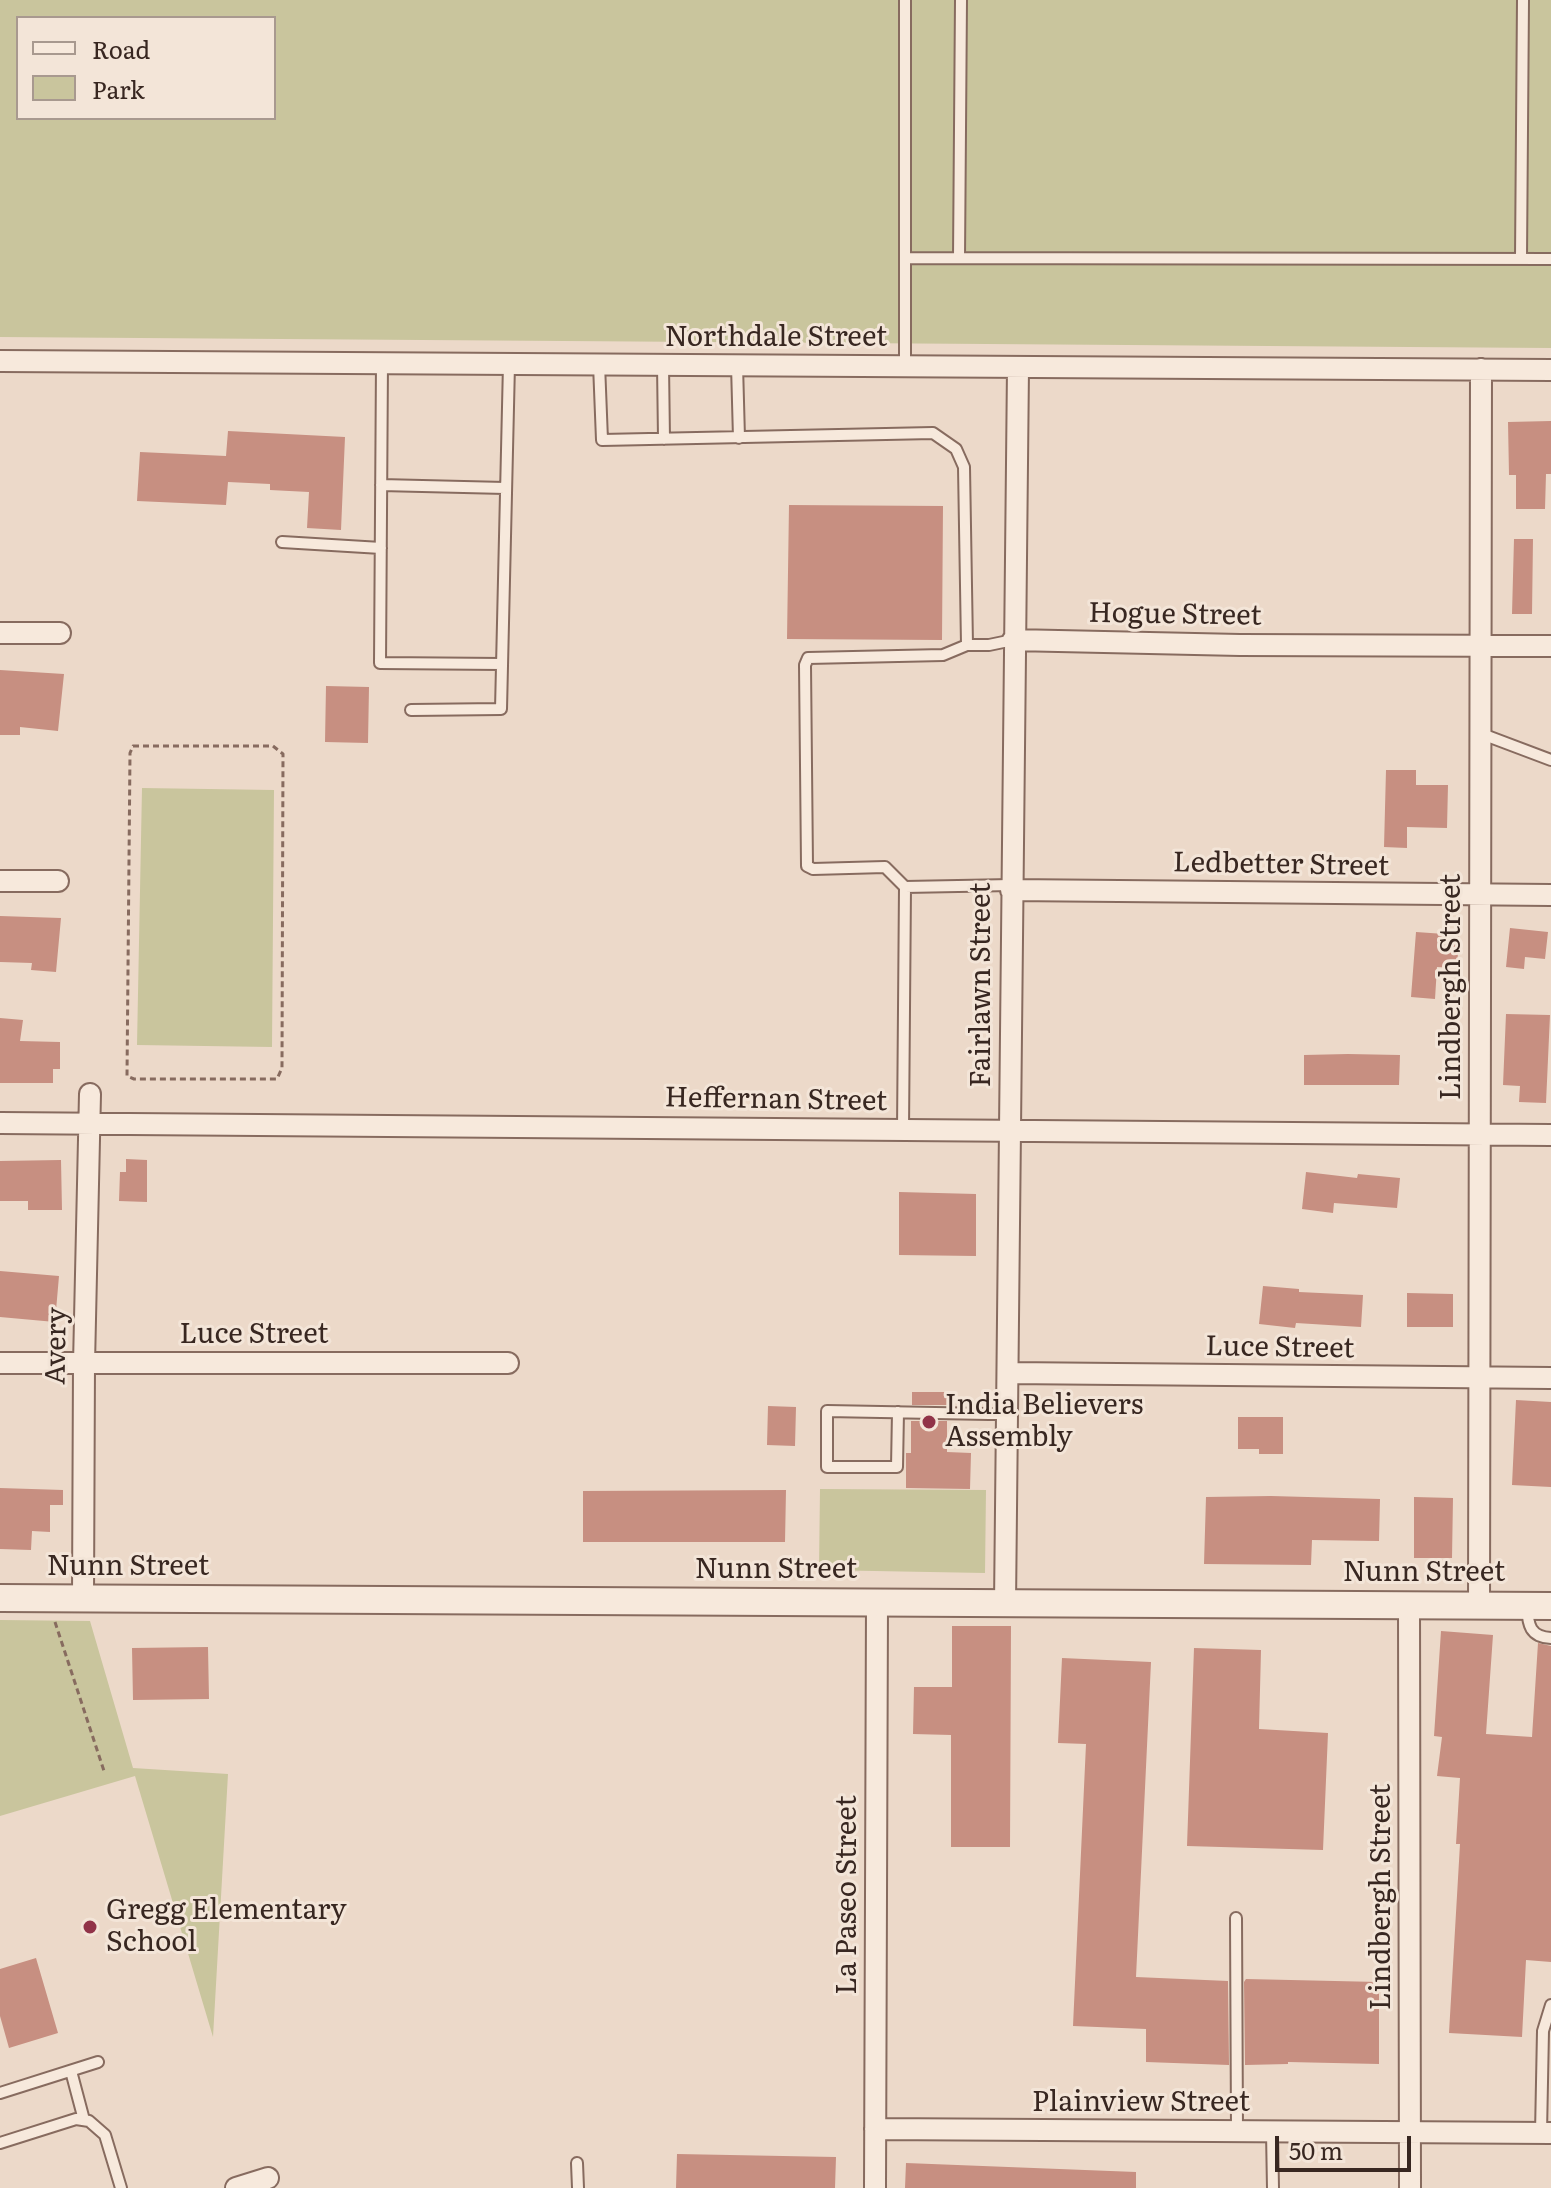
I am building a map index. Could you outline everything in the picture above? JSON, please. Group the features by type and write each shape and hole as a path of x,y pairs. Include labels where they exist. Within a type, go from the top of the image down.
{"street":[{"name":"Northdale Street","path":"0,361 1551,370"},
{"name":"Fairlawn Street","path":"1005,1603 1018,368"},
{"name":"Lindbergh Street","path":"1479,1606 1481,369"},
{"path":"0,633 60,633"},
{"name":"Hogue Street","path":"1013,640 1240,645 1551,646"},
{"path":"0,881 58,881"},
{"name":"Ledbetter Street","path":"1011,888 1551,895"},
{"name":"Avery","path":"83,1598 90,1094"},
{"name":"Heffernan Street","path":"0,1123 1551,1135"},
{"name":"Luce Street","path":"0,1363 508,1363"},
{"name":"Luce Street","path":"1009,1373 1551,1378"},
{"name":"Nunn Street","path":"0,1598 1539,1606"},
{"name":"La Paseo Street","path":"875,2188 877,1603"},
{"name":"Lindbergh Street","path":"1409,1605 1410,2188"},
{"name":"Plainview Street","path":"875,2129 1546,2133"},
{"path":"236,2188 268,2178"}],"lane":[{"path":"905,0 905,367"},
{"path":"959,258 961,0"},
{"path":"1521,258 1523,0"},
{"path":"905,258 1551,259"},
{"path":"382,362 380,663 502,664"},
{"path":"411,710 501,709 509,364"},
{"path":"599,364 602,440 933,433 956,449 964,467 967,645"},
{"path":"663,365 664,439"},
{"path":"737,365 739,438"},
{"path":"381,485 505,488"},
{"path":"282,542 381,548"},
{"name":"Hogue Street","path":"905,887 885,867 813,869 807,866 805,665 808,658 943,655 967,645 1013,640"},
{"path":"1482,734 1551,760"},
{"path":"903,1130 905,887 1011,888"},
{"path":"898,1412 897,1467 827,1467 827,1411 898,1412 1008,1414"},
{"path":"1539,1606 1528,1626 1538,1636 1551,1638"},
{"path":"1236,1918 1237,2132"},
{"path":"1546,2133 1543,2031 1551,2005"},
{"path":"0,2093 98,2062"},
{"path":"71,2071 84,2120"},
{"path":"0,2143 76,2119 89,2121 105,2135 121,2188"},
{"path":"1272,2132 1273,2188"},
{"path":"577,2163 578,2188"}],"path":[{"path":"133,746 273,746 283,754 281,1073 277,1079 134,1079 127,1076 130,753 133,746"},
{"path":"48,1598 105,1774"}],"green space":[{"path":"0,0 1551,0 1551,348 0,337"},
{"path":"142,788 274,790 272,1047 137,1045"},
{"path":"820,1489 986,1490 985,1573 819,1570"},
{"path":"0,1620 90,1621 133,1768 228,1774 213,2037 135,1776 0,1816"}],"building":[{"path":"1551,421 1551,474 1546,474 1545,509 1516,509 1516,475 1509,475 1508,422"},
{"path":"228,431 345,437 341,530 307,528 309,492 270,490 270,484 228,482 226,505 137,501 140,452 226,456"},
{"path":"789,505 943,506 942,640 787,639"},
{"path":"1514,539 1533,539 1532,614 1512,614"},
{"path":"0,670 64,674 58,731 20,727 20,735 0,735"},
{"path":"326,686 369,687 368,743 325,742"},
{"path":"1386,770 1416,770 1416,785 1448,785 1447,828 1407,827 1407,848 1384,847"},
{"path":"0,916 61,918 56,972 31,970 32,963 0,962"},
{"path":"1510,928 1548,932 1545,959 1525,957 1524,969 1506,967"},
{"path":"1416,932 1459,935 1457,968 1437,967 1435,999 1411,997"},
{"path":"1506,1014 1550,1015 1546,1103 1519,1102 1520,1086 1503,1085"},
{"path":"0,1018 23,1020 20,1041 60,1042 60,1069 53,1069 53,1083 0,1083"},
{"path":"1304,1055 1400,1055 1399,1085 1304,1085"},
{"path":"126,1159 147,1160 147,1202 119,1201 120,1172 126,1172"},
{"path":"61,1160 62,1210 28,1210 28,1201 0,1201 0,1161"},
{"path":"1306,1172 1357,1178 1358,1174 1400,1178 1397,1208 1334,1203 1333,1213 1302,1209"},
{"path":"899,1192 976,1194 976,1256 899,1255"},
{"path":"0,1271 59,1276 55,1322 0,1317"},
{"path":"1263,1286 1299,1289 1299,1292 1363,1295 1361,1327 1296,1323 1295,1328 1259,1324"},
{"path":"1407,1293 1453,1294 1453,1327 1407,1327"},
{"path":"912,1392 947,1392 947,1405 912,1405"},
{"path":"1516,1400 1551,1402 1551,1487 1512,1485"},
{"path":"768,1406 796,1407 795,1446 767,1445"},
{"path":"1238,1417 1283,1417 1283,1454 1259,1454 1259,1449 1238,1449"},
{"name":"India Believers Assembly","path":"911,1421 947,1421 947,1452 971,1453 970,1489 906,1488 906,1453 911,1453"},
{"path":"0,1488 63,1490 63,1505 50,1505 50,1532 32,1531 31,1550 0,1549"},
{"path":"786,1490 785,1542 583,1542 583,1491"},
{"path":"1206,1497 1380,1499 1379,1541 1312,1540 1311,1565 1204,1564"},
{"path":"1414,1497 1453,1498 1452,1558 1414,1558"},
{"path":"952,1626 1011,1626 1010,1847 951,1847 951,1735 913,1734 914,1687 952,1687"},
{"path":"1441,1631 1493,1635 1486,1734 1532,1737 1538,1643 1551,1646 1551,1962 1526,1960 1522,2037 1449,2033 1460,1844 1456,1844 1460,1778 1437,1776 1442,1737 1434,1736"},
{"path":"208,1647 209,1699 133,1700 132,1648"},
{"path":"1194,1648 1261,1650 1259,1729 1328,1733 1323,1850 1187,1846"},
{"path":"1062,1658 1151,1662 1136,1977 1228,1981 1229,2065 1146,2062 1146,2029 1073,2026 1086,1744 1058,1743"},
{"path":"36,1958 58,2033 9,2048 0,2016 0,1969"},
{"path":"1246,1979 1379,1982 1379,2064 1288,2062 1245,2065"},
{"path":"677,2154 836,2157 835,2188 676,2188"},
{"path":"906,2163 1136,2172 1136,2188 905,2188"}],"place":[{"name":"India Believers Assembly","path":"929,1422"},
{"name":"Gregg Elementary School","path":"90,1927"}]}
